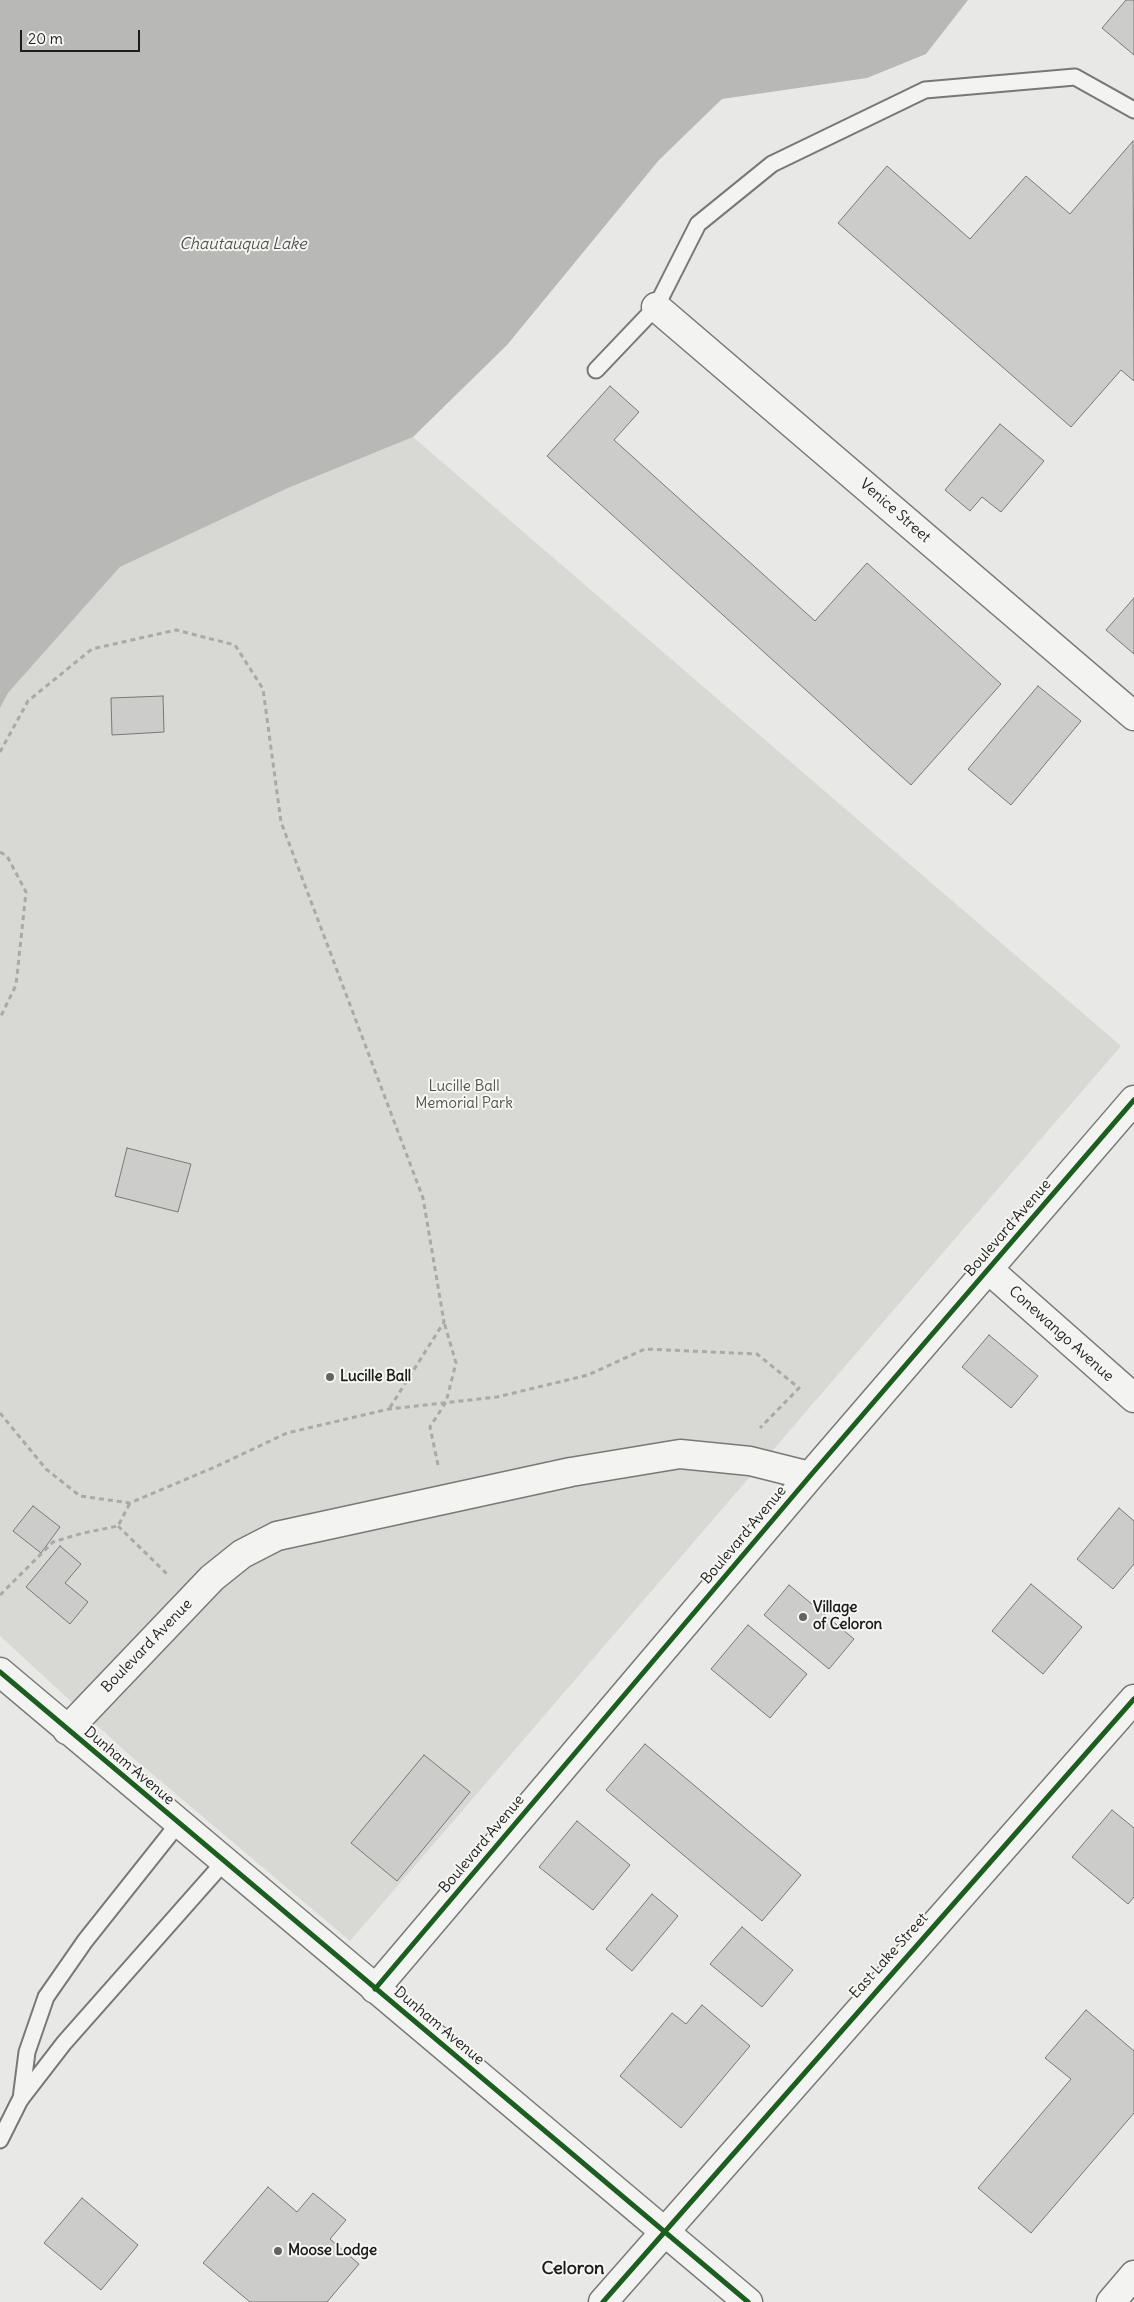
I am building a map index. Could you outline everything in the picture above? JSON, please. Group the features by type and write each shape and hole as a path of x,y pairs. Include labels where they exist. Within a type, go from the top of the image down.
{"street":[{"name":"Venice Street","path":"656,307 1134,716"},
{"name":"Boulevard Avenue","path":"375,1989 810,1476 1134,1100"},
{"name":"Conewango Avenue","path":"988,1269 1134,1398"},
{"name":"Boulevard Avenue","path":"67,1730 212,1578 242,1554 277,1536 571,1472 680,1454 750,1461 810,1476"},
{"name":"Dunham Avenue","path":"0,1672 178,1824 748,2302"},
{"name":"East Lake Street","path":"603,2302 663,2231 1134,1699"},
{"path":"1111,2302 1134,2275"}],"lane":[{"path":"596,370 656,307 698,224 772,164 925,90 1075,77 1134,110"},
{"path":"20,2100 27,2052 46,1997 85,1942 178,1824"},
{"path":"0,2140 20,2100 64,2044 224,1862"}],"path":[{"path":"0,752 28,701 92,649 176,630 235,645 263,689 281,822 423,1198 444,1322 456,1363 446,1402 430,1427 445,1500"},
{"path":"0,852 7,856 26,892 16,985 0,1018"},
{"path":"389,1409 444,1322"},
{"path":"0,1413 46,1469 80,1496 130,1503 215,1467 287,1432 389,1409 497,1397 588,1375 645,1349 757,1354 799,1388 732,1459"},
{"path":"118,1526 130,1503"},
{"path":"118,1526 156,1565 193,1598"},
{"path":"0,1595 53,1542 83,1533 118,1526"}],"shaded area":[{"name":"Lucille Ball Memorial Park","path":"413,437 1121,1046 350,1941 125,1751 0,1636 0,708 8,693 120,567 288,488"}],"water":[{"name":"Chautauqua Lake","path":"0,0 968,0 926,54 867,78 722,99 659,160 507,345 413,437 288,488 120,567 8,693 0,708"}],"building":[{"path":"1126,0 1134,0 1134,55 1102,28"},
{"path":"1133,141 1134,381 1121,370 1071,427 838,223 887,166 970,239 1026,176 1070,214"},
{"path":"610,386 639,412 614,440 815,621 867,563 1001,684 911,785 547,456"},
{"path":"1000,424 1044,461 1001,512 982,497 970,511 945,490"},
{"path":"1134,598 1134,654 1106,630"},
{"path":"1038,686 1081,721 1011,805 968,769"},
{"path":"163,696 164,732 112,735 111,698"},
{"path":"127,1148 191,1164 178,1212 115,1196"},
{"path":"989,1335 1038,1376 1011,1408 962,1367"},
{"path":"33,1506 60,1527 41,1553 13,1531"},
{"path":"1119,1508 1134,1521 1134,1564 1113,1589 1077,1559"},
{"path":"60,1546 81,1564 65,1583 88,1602 70,1624 26,1587"},
{"path":"1031,1584 1082,1627 1043,1674 992,1631"},
{"path":"789,1585 854,1639 829,1669 764,1615"},
{"path":"748,1625 807,1674 770,1718 711,1669"},
{"path":"645,1744 801,1875 762,1921 606,1790"},
{"path":"424,1755 470,1792 397,1881 351,1843"},
{"path":"1112,1810 1134,1828 1134,1897 1128,1904 1072,1857"},
{"path":"577,1821 630,1865 593,1910 539,1867"},
{"path":"652,1894 678,1916 632,1971 606,1949"},
{"path":"742,1927 793,1970 762,2007 710,1964"},
{"path":"702,2005 750,2046 681,2128 620,2076 672,2013 686,2024"},
{"path":"1086,2010 1134,2051 1134,2113 1031,2233 978,2188 1071,2079 1045,2058"},
{"name":"Moose Lodge","path":"268,2187 297,2212 313,2193 346,2220 330,2239 359,2264 327,2302 250,2302 203,2263"},
{"path":"82,2198 138,2245 101,2290 44,2243"}],"cycle path":[{"path":"375,1989 810,1476 1134,1100"},
{"path":"0,1672 748,2302"},
{"path":"603,2302 1134,1699"}],"place":[{"name":"Lucille Ball","path":"330,1377"},
{"name":"Village of Celoron","path":"803,1617"},
{"name":"Moose Lodge","path":"278,2251"}],"district":[{"name":"Celoron","path":"573,2269"}]}
